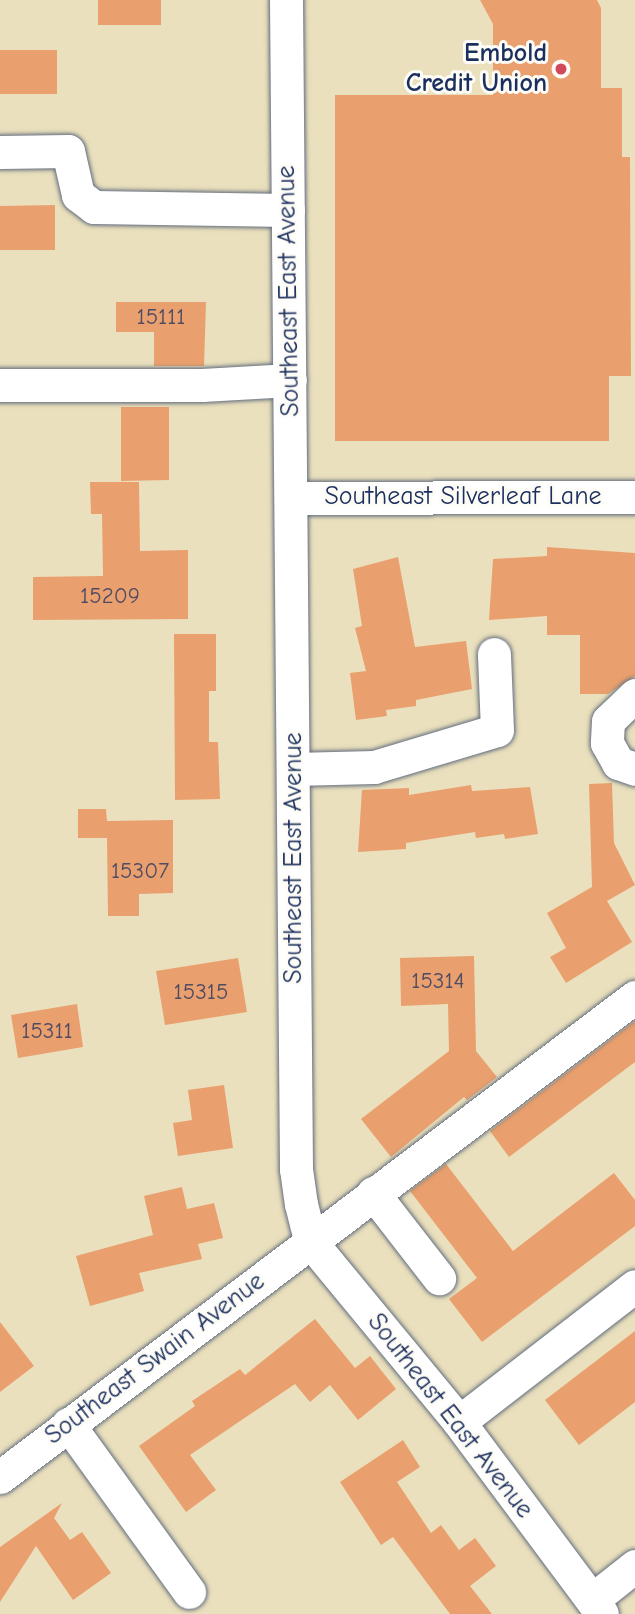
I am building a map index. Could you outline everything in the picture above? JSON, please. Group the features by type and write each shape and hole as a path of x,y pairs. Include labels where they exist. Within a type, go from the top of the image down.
{"street":[{"name":"Southeast East Avenue","path":"286,0 296,1169 310,1241 459,1422 597,1607"},
{"path":"0,152 68,151 78,194 94,207 288,210"},
{"path":"0,385 202,385 290,380"},
{"name":"Southeast Silverleaf Lane","path":"292,498 635,497"},
{"path":"294,769 374,767 497,730 494,654"},
{"path":"635,695 608,721 607,743 618,763 635,769"},
{"name":"Southeast Swain Avenue","path":"0,1477 635,997"},
{"path":"373,1194 439,1278"},
{"path":"459,1422 635,1286"},
{"path":"68,1424 189,1592"},
{"path":"597,1607 635,1566"}],"building":[{"path":"98,0 161,0 161,25 98,25"},
{"path":"480,0 597,0 601,8 601,88 622,88 622,157 630,157 631,376 609,376 609,441 335,441 335,95 493,95 493,24"},
{"path":"0,50 57,50 57,94 0,94"},
{"path":"55,205 55,250 0,250 0,206"},
{"path":"116,302 206,302 204,366 154,366 154,332 116,332"},
{"path":"121,407 169,407 169,480 121,481"},
{"path":"90,482 139,482 140,551 188,550 188,619 33,620 33,577 103,576 102,514 91,514"},
{"path":"547,547 635,553 635,676 608,694 580,694 580,635 547,635 547,616 489,620 493,559 547,556"},
{"path":"398,557 415,647 466,641 472,689 416,700 416,706 386,710 387,716 356,720 350,673 366,671 355,628 362,626 353,569"},
{"path":"174,634 216,634 216,691 209,691 209,742 218,742 220,799 175,800"},
{"path":"612,783 614,843 635,885 607,901 632,942 566,983 550,957 566,948 547,913 592,887 589,784"},
{"path":"471,785 472,791 530,787 538,834 505,839 504,834 476,838 475,832 406,843 406,849 358,852 362,790 409,788 409,795"},
{"path":"78,809 106,809 107,821 173,820 173,893 139,894 139,916 108,916 107,838 78,838"},
{"path":"474,956 476,1051 497,1077 467,1100 464,1097 391,1157 361,1119 449,1051 448,1004 401,1006 400,958"},
{"path":"238,958 247,1012 165,1025 156,971"},
{"path":"77,1004 83,1047 18,1058 11,1015"},
{"path":"635,1021 635,1062 509,1157 490,1131"},
{"path":"224,1085 233,1148 178,1156 173,1123 192,1120 188,1090"},
{"path":"446,1164 513,1251 614,1173 635,1200 635,1226 482,1342 449,1299 477,1278 410,1191"},
{"path":"182,1187 187,1209 214,1203 223,1238 198,1244 202,1259 139,1273 144,1291 90,1306 76,1256 153,1235 144,1196"},
{"path":"315,1319 355,1368 370,1356 396,1389 358,1420 330,1385 310,1402 295,1384 190,1455 216,1490 186,1512 139,1446 195,1406 192,1401 240,1369 245,1375"},
{"path":"0,1322 34,1366 0,1392"},
{"path":"635,1331 635,1402 579,1445 545,1400"},
{"path":"403,1440 420,1467 397,1482 431,1533 441,1525 459,1550 475,1538 496,1566 470,1586 492,1614 450,1614 393,1537 381,1545 340,1482"},
{"path":"62,1503 54,1518 70,1540 82,1532 111,1573 73,1600 36,1546 0,1602 0,1547"}],"place":[{"name":"Embold Credit Union","path":"561,69"}]}
